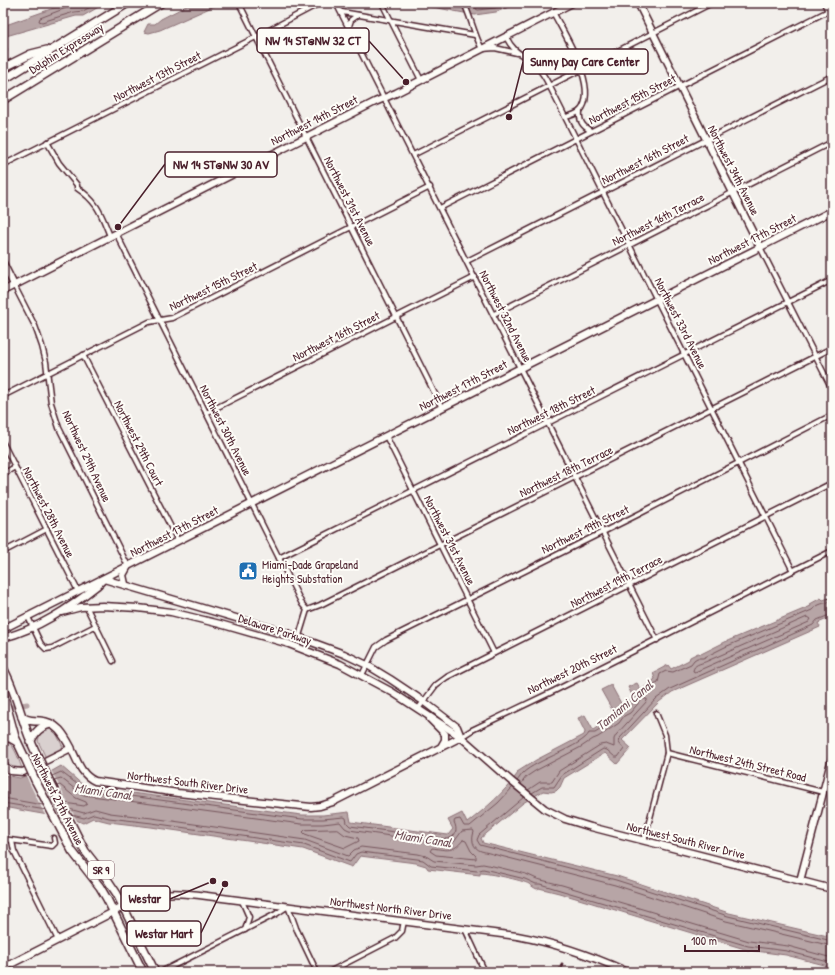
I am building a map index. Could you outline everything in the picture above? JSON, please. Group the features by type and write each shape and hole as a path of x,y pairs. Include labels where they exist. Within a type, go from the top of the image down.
{"highway":[{"name":"Dolphin Expressway","path":"3,80 128,3"},
{"name":"Dolphin Expressway","path":"3,100 161,3"},
{"path":"3,68 31,54 53,49"},
{"path":"3,103 24,87"},
{"name":"Northwest 27th Avenue","path":"3,668 14,692 30,742 76,835 85,851 111,884 155,972"},
{"name":"Northwest 27th Avenue","path":"3,694 17,742 65,840 79,861 100,887 143,972"},
{"path":"22,717 29,721 42,721 54,725 60,730 70,748"},
{"path":"3,734 9,729 11,720"},
{"path":"30,742 38,729 50,724"},
{"path":"3,738 10,738 17,742"}],"street":[{"name":"Northwest 31st Avenue","path":"239,3 442,408"},
{"name":"Northwest 13th Street","path":"3,165 320,3"},
{"name":"Northwest 32nd Avenue","path":"336,3 342,12 657,640"},
{"path":"382,3 421,80"},
{"name":"Northwest 14th Street","path":"3,291 572,3"},
{"name":"Northwest 34th Avenue","path":"638,3 832,389"},
{"path":"413,154 712,3"},
{"path":"824,3 830,10 832,19"},
{"path":"464,4 469,13 475,35 482,49 503,49 517,53"},
{"name":"Northwest 15th Street","path":"440,208 830,10"},
{"path":"342,12 475,35"},
{"path":"554,12 585,78 586,91 580,111 581,122 583,126 591,131"},
{"path":"348,26 351,20 358,15"},
{"path":"506,37 510,45 517,53"},
{"name":"Northwest 33rd Avenue","path":"517,53 537,66 549,85 793,571"},
{"name":"Northwest 16th Street","path":"467,261 832,76"},
{"path":"566,117 580,111"},
{"name":"Northwest 30th Avenue","path":"47,142 59,163 77,185 77,188 91,198 103,217 159,320 302,604 307,610"},
{"name":"Northwest 16th Terrace","path":"494,314 832,142"},
{"name":"Northwest 15th Street","path":"3,396 149,322 172,318 430,187"},
{"name":"Northwest 17th Street","path":"3,629 832,211"},
{"name":"Northwest 29th Avenue","path":"3,263 39,336 46,359 51,404 59,428 128,566"},
{"name":"Northwest 16th Street","path":"206,413 475,277"},
{"name":"Northwest 18th Street","path":"279,558 832,280"},
{"name":"Northwest 18th Terrace","path":"307,610 314,608 832,348"},
{"name":"Northwest 29th Court","path":"84,355 178,541"},
{"name":"Northwest 19th Street","path":"362,675 374,650 382,642 832,415"},
{"name":"Northwest 31st Avenue","path":"386,436 494,653"},
{"name":"Northwest 28th Avenue","path":"3,443 78,591"},
{"path":"3,474 15,468"},
{"name":"Northwest 19th Terrace","path":"418,709 433,688 442,680 832,483"},
{"path":"3,552 47,529"},
{"name":"Northwest 20th Street","path":"320,806 333,802 461,737 478,726 548,694 832,551"},
{"path":"125,584 123,576 128,566"},
{"name":"Northwest 17th Street","path":"13,636 62,612 97,586 104,578"},
{"name":"Delaware Parkway","path":"104,578 299,636 344,654 367,665 424,701 457,727 461,737"},
{"path":"86,606 113,661"},
{"name":"Delaware Parkway","path":"62,612 86,606 138,608 171,612 289,644 340,664 392,692 461,737 539,804"},
{"path":"299,636 307,610"},
{"path":"28,617 41,644 46,649 52,648 95,626"},
{"path":"3,638 13,636"},
{"path":"3,643 13,636"},
{"path":"644,841 667,753 665,735 656,713"},
{"path":"427,715 445,734 445,740 441,747"},
{"path":"3,765 11,771 23,772 70,748"},
{"name":"Northwest South River Drive","path":"70,748 83,772 95,781 178,793 291,806 320,806"},
{"name":"Northwest 24th Street Road","path":"667,753 823,792"},
{"path":"800,881 832,758"},
{"name":"Northwest South River Drive","path":"539,804 556,815 576,823 832,889"},
{"path":"3,839 52,846 55,843 54,838"},
{"path":"12,840 14,851 58,940"},
{"name":"Northwest North River Drive","path":"123,906 146,897 173,893 404,921 517,936 588,955 628,972"},
{"path":"242,901 249,917 245,930"},
{"path":"3,968 123,906"},
{"path":"161,972 276,914 288,906 296,928 317,972"},
{"path":"328,972 395,938 402,931 404,921"},
{"path":"465,929 486,972"}],"shaded area":[{"path":"46,728 55,731 63,747 46,758 38,741 40,734"},
{"path":"3,741 7,742 13,747 22,768 12,767 4,760"}],"water":[{"path":"68,3 103,3 83,16 76,16 3,38 3,26"},
{"path":"192,3 221,3 160,30 149,33 144,32 148,24 155,24 161,19"},
{"path":"411,3 458,3 468,7 476,3 519,3 496,12 475,15"},
{"name":"Miami Canal","path":"832,597 832,617 818,623 820,627 672,692 659,702 622,740 631,748 617,764 605,753 564,778 560,787 556,791 543,791 523,803 481,838 483,843 617,876 729,913 832,937 832,967 786,955 748,950 559,893 539,888 537,889 525,882 497,875 480,873 480,875 428,869 426,866 416,863 360,856 352,867 303,849 109,822 93,818 83,823 76,820 3,807 3,775 20,778 25,776 31,783 61,766 85,787 302,815 323,815 349,812 351,822 448,835 453,829 448,820 462,813 467,823 501,794 513,780 518,773 517,772 536,760 584,735 585,732 578,718 585,715 593,730 615,715 601,690 611,685 623,707 633,697 628,687 637,683 641,690 655,679 653,673 668,665 671,669 689,660 690,657 698,653 701,654 725,642 811,606 810,604 821,598 823,600"}],"pier":[{"path":"51,770 78,823 63,819 41,775"},
{"path":"25,774 31,781 40,776 61,819 46,817"}],"waterway":[{"path":"3,709 27,704"}],"railway":[{"path":"560,972 562,964"}],"place":[{"name":"NW 14 ST@NW 32 CT","path":"406,82"},
{"name":"Sunny Day Care Center","path":"509,117"},
{"name":"NW 14 ST@NW 30 AV","path":"118,227"},
{"name":"Miami-Dade Grapeland Heights Substation","path":"248,571"},
{"name":"Westar","path":"213,881"},
{"name":"Westar Mart","path":"225,884"}],"water label":[{"name":"Tamiami Canal","path":"624,705"}]}
